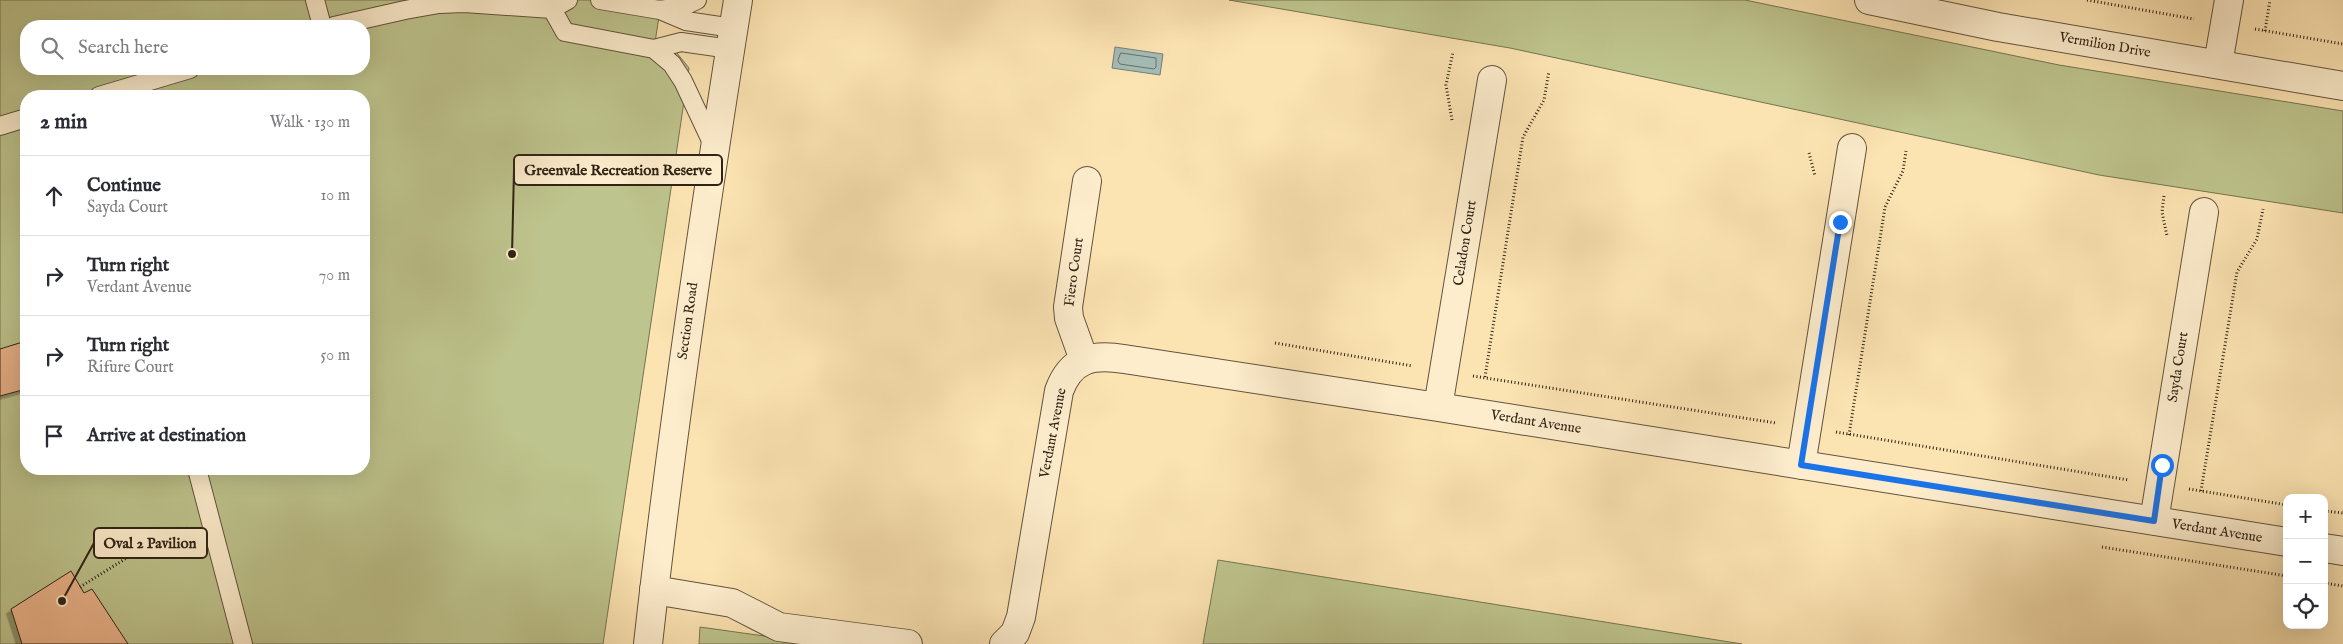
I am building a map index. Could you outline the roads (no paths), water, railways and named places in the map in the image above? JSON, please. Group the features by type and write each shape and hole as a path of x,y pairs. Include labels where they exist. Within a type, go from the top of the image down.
{"street":[{"name":"Section Road","path":"648,644 682,363 738,0"},
{"name":"Vermilion Drive","path":"1869,0 1998,27 2343,86"},
{"path":"2218,64 2229,0"},
{"name":"Celadon Court","path":"1438,406 1492,80"},
{"path":"1801,465 1852,148"},
{"name":"Fiero Court","path":"1084,360 1069,318 1068,308 1088,181"},
{"name":"Sayda Court","path":"2154,521 2204,212"},
{"name":"Verdant Avenue","path":"1004,644 1015,633 1021,617 1059,390 1066,375 1084,360 1108,356 1438,406 2283,541"},
{"path":"2328,549 2343,551"},
{"path":"654,590 732,603 779,627 908,644"}],"lane":[{"path":"315,0 320,20"},
{"path":"361,20 439,4 481,4 552,9 568,0"},
{"path":"600,0 660,10 732,39"},
{"path":"660,10 684,6 697,0"},
{"path":"552,9 565,32 654,49 681,42 732,39"},
{"path":"654,49 672,64 683,81 714,148"},
{"path":"119,90 170,75"},
{"path":"0,126 20,120"},
{"path":"199,475 242,644"}],"water":[{"path":"1115,47 1163,54 1160,75 1112,68"}],"place":[{"name":"Greenvale Recreation Reserve","path":"512,254"},
{"name":"Oval 2 Pavilion","path":"62,601"}]}
